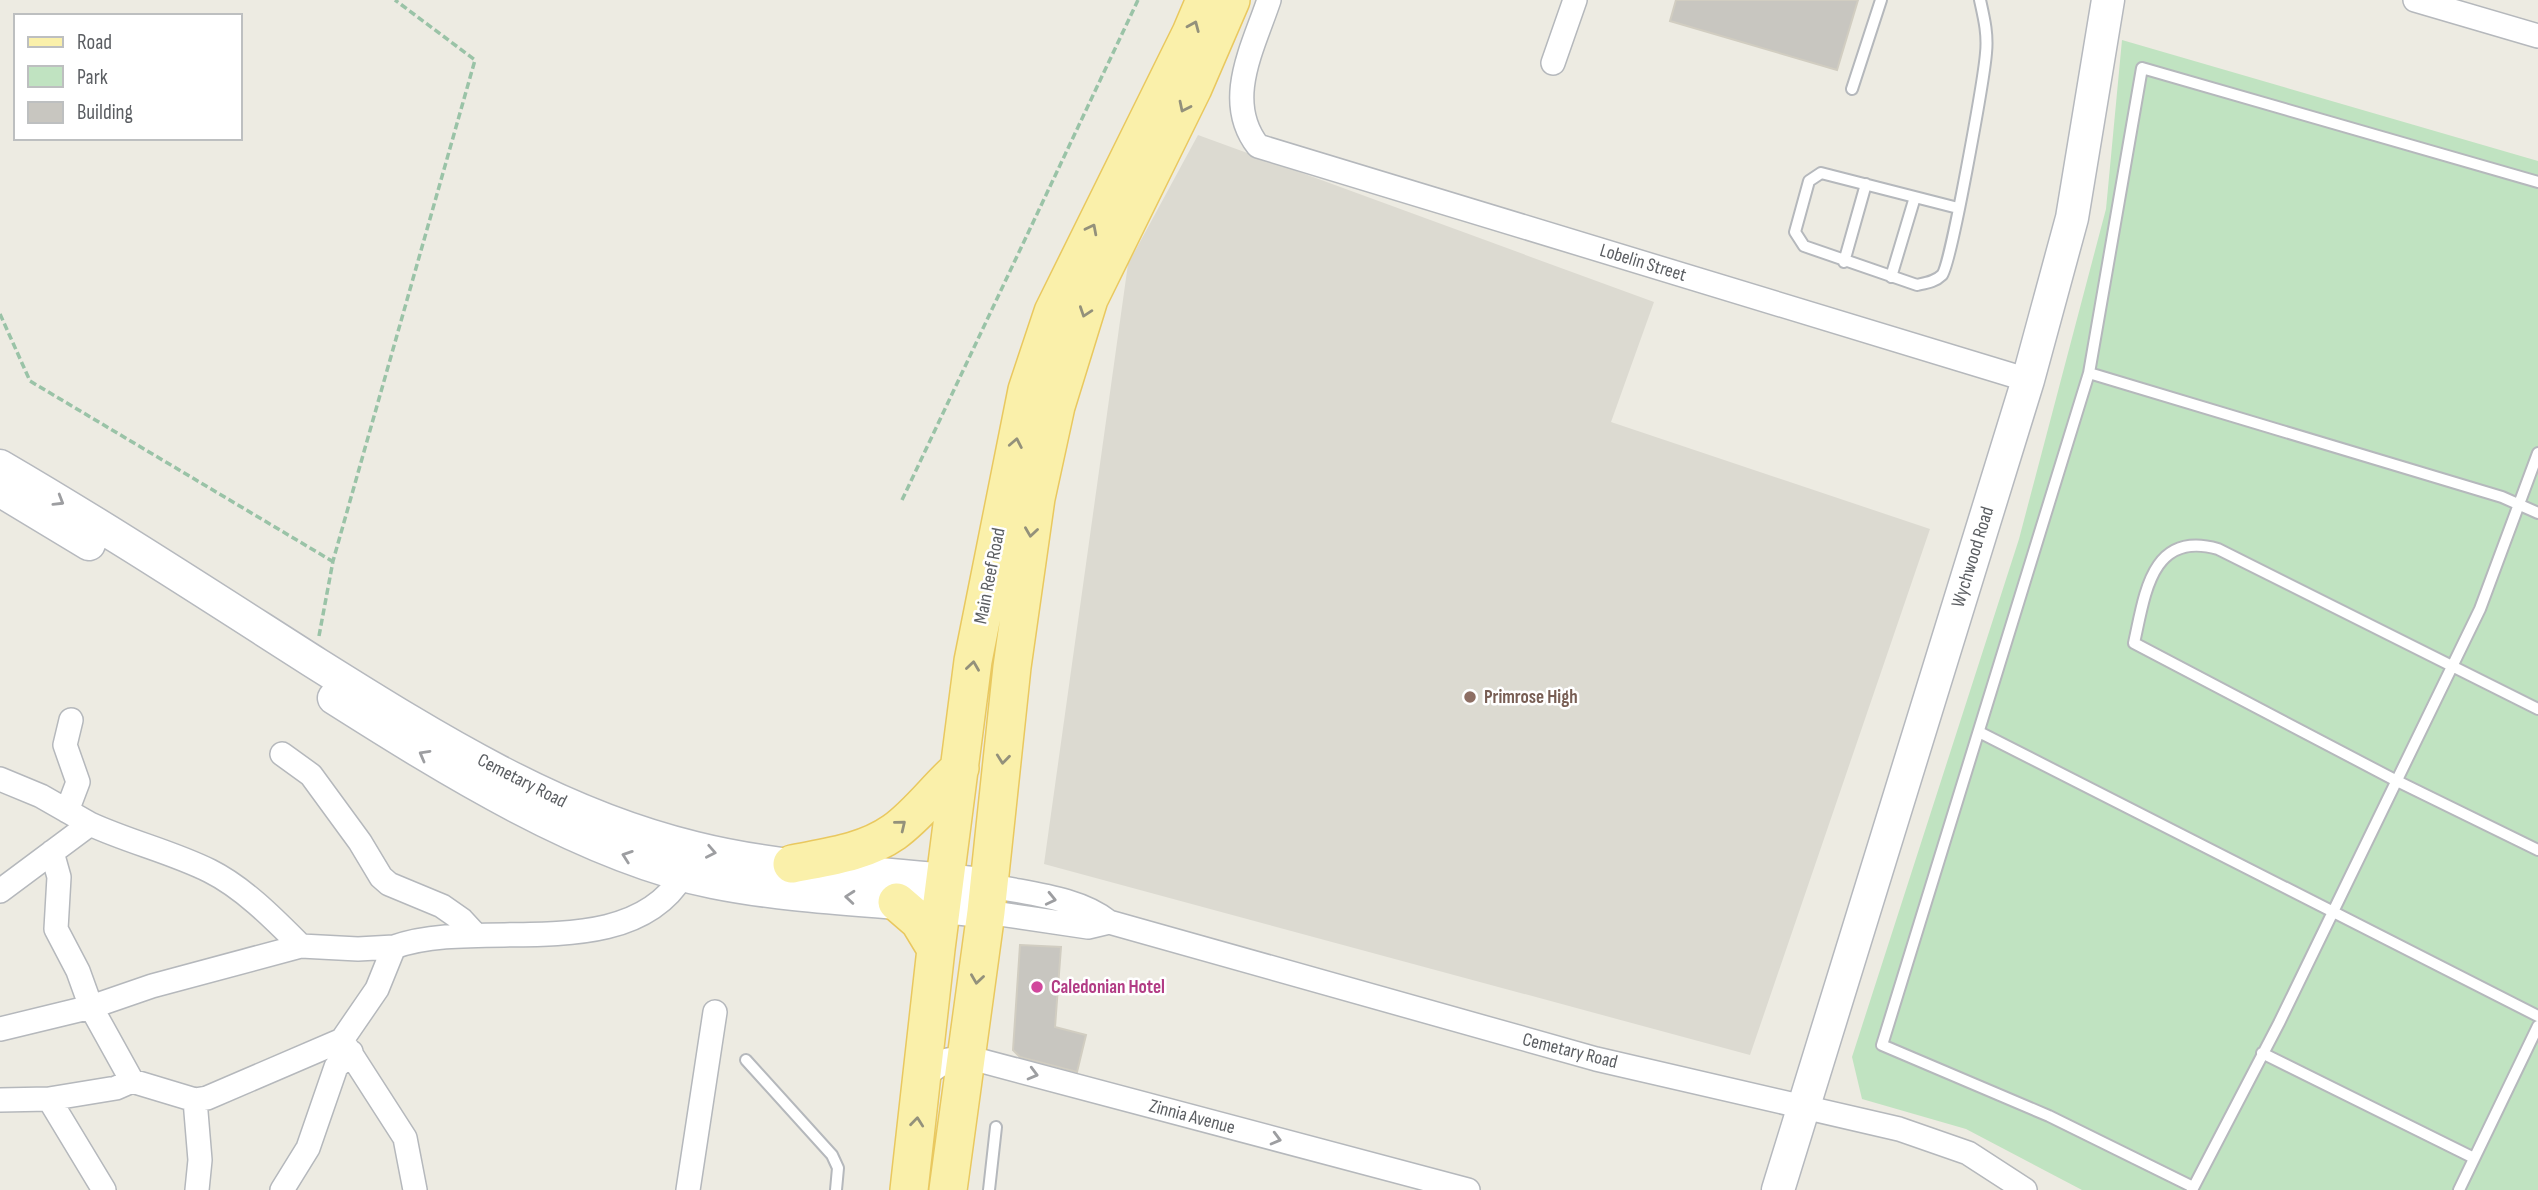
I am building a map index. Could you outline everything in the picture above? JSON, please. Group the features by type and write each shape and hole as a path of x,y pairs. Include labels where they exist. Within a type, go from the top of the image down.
{"main road":[{"name":"Main Reef Road","path":"909,1190 936,949 973,661 1027,390 1053,312 1205,0"},
{"name":"Main Reef Road","path":"948,1190 988,898 1008,708 1036,498 1069,357 1094,289 1193,88 1231,0"},
{"path":"968,702 1008,708"},
{"path":"792,864 841,855 870,845 894,832 960,768"},
{"path":"897,902 919,921 936,949"}],"street":[{"name":"Lobelin Street","path":"1269,0 1241,89 1242,120 1258,146 2028,380"},
{"path":"1553,63 1576,0"},
{"name":"Wychwood Road","path":"1778,1190 2028,380 2072,219 2108,0"},
{"path":"2415,0 2538,36"},
{"name":"Cemetary Road","path":"0,466 340,678 506,774 579,810 694,848 944,893 988,898 1088,927 1109,922 1497,1032 1899,1129 1968,1153 2025,1190"},
{"name":"Cemetary Road","path":"0,491 121,563 414,750 569,831 618,853 683,875 749,888 897,902 944,893"},
{"path":"67,811 78,782 65,745 71,720"},
{"path":"282,754 311,775 360,842 369,862 381,877 389,884 442,906 462,920 474,933"},
{"path":"0,779 126,841 209,871 262,910 302,946"},
{"path":"0,891 90,824"},
{"path":"52,852 59,877 55,929 78,971 91,1007 132,1082"},
{"path":"0,1029 91,1007 152,986 302,946 358,949 394,947 413,940 474,933 534,936 566,934 611,924 654,906 675,888 683,875"},
{"path":"282,1190 308,1148 336,1067 377,989 394,947"},
{"path":"688,1190 715,1012"},
{"path":"0,1100 49,1099 116,1088 132,1082 195,1100 226,1092 347,1046"},
{"path":"347,1046 405,1138 415,1190"},
{"path":"922,1078 947,1060 967,1057"},
{"name":"Zinnia Avenue","path":"967,1057 1468,1190"},
{"path":"49,1099 104,1190"},
{"path":"195,1100 200,1160 197,1190"}],"lane":[{"path":"1853,89 1881,0"},
{"path":"1958,208 1831,174 1815,175 1809,181 1795,232 1804,246 1917,285 1931,283 1941,275 1947,266 1958,208 1986,55 1987,29 1980,0"},
{"path":"2538,182 2142,68 2089,373 1882,1045 2049,1116 2192,1188 2262,1053 2480,609 2538,453"},
{"path":"1844,262 1866,184"},
{"path":"1891,277 1915,197"},
{"path":"2089,373 2502,498 2538,513"},
{"path":"2538,709 2208,546 2181,545 2163,558 2148,581 2134,643 2395,780 2538,850"},
{"path":"1979,732 2538,1016"},
{"path":"2459,1190 2538,1026"},
{"path":"2262,1053 2474,1158"},
{"path":"746,1060 832,1156 838,1168 836,1190"},
{"path":"989,1190 996,1127"}],"path":[{"path":"340,678 319,635 333,562 475,60 395,0"},
{"path":"902,500 1138,0"},
{"path":"0,314 30,381 333,562"}],"shaded area":[{"name":"Primrose High","path":"1198,135 1654,302 1611,422 1930,529 1750,1055 1044,864 1128,264"}],"green space":[{"path":"2122,40 2538,161 2538,1190 2082,1190 1966,1129 1862,1099 1852,1057 2019,539 2106,209"}],"building":[{"path":"1676,0 1858,0 1837,70 1670,21"},
{"name":"Caledonian Hotel","path":"1020,945 1061,947 1055,1027 1086,1035 1077,1072 1020,1057 1013,1050"}],"place":[{"name":"Primrose High","path":"1470,697"},
{"name":"Caledonian Hotel","path":"1037,987"}]}
